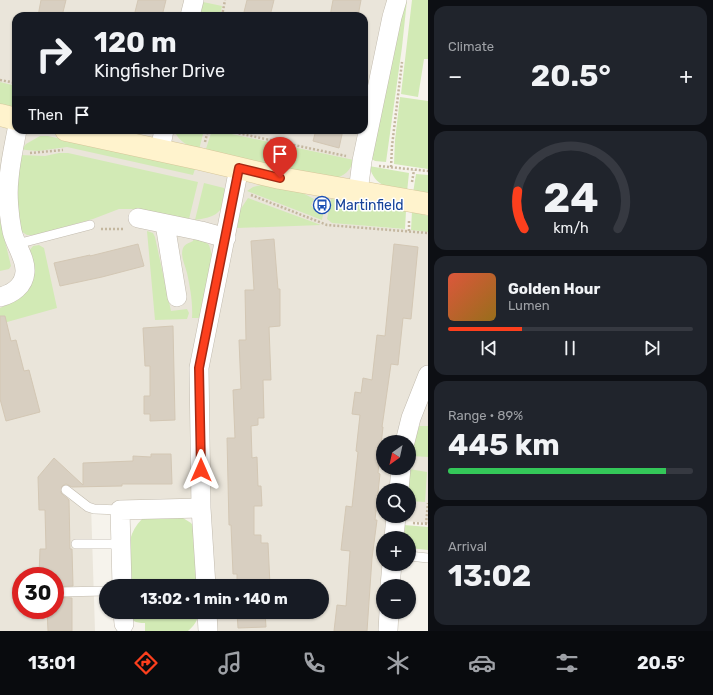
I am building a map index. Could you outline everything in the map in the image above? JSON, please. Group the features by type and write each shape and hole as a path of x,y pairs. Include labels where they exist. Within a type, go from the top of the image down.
{"street":[{"path":"191,12 194,0"},
{"path":"368,132 392,17 397,0"},
{"path":"0,116 12,118"},
{"path":"0,297 16,290 22,282 25,273 23,262 12,231 9,191 9,179 16,134"},
{"path":"358,192 368,134"},
{"path":"67,140 162,140 237,178 287,180 428,204"},
{"path":"206,579 201,508 199,368 237,178"},
{"path":"138,218 226,238"},
{"path":"165,224 177,297"},
{"path":"407,435 411,418 428,375"},
{"path":"122,579 120,510 201,508"},
{"path":"207,619 208,631"},
{"path":"388,631 389,619"}],"lane":[{"path":"17,244 90,225"},
{"path":"66,490 88,507 94,509 120,510"},
{"path":"76,544 121,544"},
{"path":"416,557 428,558"},
{"path":"64,592 99,591"}],"path":[{"path":"223,12 225,0"},
{"path":"391,167 392,146 403,60"},
{"path":"0,80 12,82"},
{"path":"242,134 391,167 428,171"},
{"path":"14,150 31,153 67,140"},
{"path":"237,178 327,226 428,233"},
{"path":"90,225 98,230 134,228 138,218"},
{"path":"426,524 428,503"}],"shaded area":[{"path":"0,0 389,0 368,96 368,12 12,12 12,134 360,134 353,162 348,224 428,231 428,523 416,522 416,483 376,483 376,523 394,523 392,531 376,531 376,571 383,571 383,579 376,579 376,619 382,619 381,631 200,631 200,619 329,619 329,579 199,579 198,502 91,505 95,631 0,631"}],"green space":[{"path":"405,0 407,0 402,47 386,162 375,161 369,157"},
{"path":"412,0 428,0 428,59 424,59 418,97 401,94"},
{"path":"203,2 222,6 221,12 199,12"},
{"path":"0,82 12,85 12,112 0,109"},
{"path":"400,97 428,101 428,169 394,164"},
{"path":"176,134 203,134 199,150 184,143"},
{"path":"211,134 231,134 354,160 351,167 346,172 333,179 205,152"},
{"path":"40,136 48,136 195,169 193,175 67,147 38,151 22,149 26,144"},
{"path":"68,153 198,182 189,219 160,217 132,209 119,209 93,219 35,235 27,235 19,230 16,188 20,155 45,156"},
{"path":"369,166 409,173 407,192 383,185 375,178"},
{"path":"416,174 428,175 428,195 413,193"},
{"path":"204,183 224,188 225,194 223,205 214,215 195,220"},
{"path":"265,184 301,192 314,199 311,206 324,210 322,220 247,191 253,187"},
{"path":"248,198 321,225 237,228 240,210"},
{"path":"331,199 406,211 405,229 332,223 327,219"},
{"path":"412,211 428,216 428,232 411,230"},
{"path":"0,220 11,266 9,269 0,271"},
{"path":"147,231 153,233 155,237 171,311 187,309 189,313 187,319 155,320"},
{"path":"194,238 204,241 209,245 213,258 201,318 192,318 190,289 182,254 183,248 193,241"},
{"path":"39,245 44,248 57,308 0,324 0,308 17,300 29,251 33,246"},
{"path":"417,426 428,426 428,457 416,456 415,435"},
{"path":"416,470 427,472 425,502 416,501 416,483 408,483 409,475 416,475"},
{"path":"183,518 191,523 194,527 198,579 128,579 128,550 132,533 142,519"},
{"path":"404,525 428,527 428,550 416,549 416,531 404,531"},
{"path":"132,619 197,619 188,631 145,631 145,623 134,621"}],"building":[{"path":"41,0 66,0 63,12 39,12"},
{"path":"138,0 166,0 163,12 135,12"},
{"path":"247,0 274,0 271,12 244,12"},
{"path":"333,0 361,0 359,12 331,12"},
{"path":"315,134 342,134 339,148 313,141"},
{"path":"274,239 278,289 280,289 280,326 269,327 271,380 263,380 264,418 258,418 258,425 251,426 252,458 257,457 258,486 261,486 262,506 254,506 254,535 261,535 261,543 268,543 270,579 237,579 237,574 233,574 231,525 229,525 227,438 235,438 233,390 241,389 239,340 246,340 245,290 254,290 251,241"},
{"path":"138,244 144,266 60,286 54,263"},
{"path":"394,244 418,247 411,319 403,318 398,365 391,364 382,435 376,435 376,475 380,475 379,483 376,483 375,520 377,523 372,558 367,631 334,631 337,605 346,606 350,551 341,550 346,506 352,507 358,452 356,451 360,415 352,414 355,392 361,393 363,378 372,380 377,335 385,336"},
{"path":"0,316 5,316 11,341 16,340 24,371 29,370 40,412 6,421 0,399"},
{"path":"173,326 175,420 150,421 150,414 144,414 144,396 150,396 150,366 145,366 143,328"},
{"path":"151,454 171,454 172,484 122,484 122,486 72,487 66,484 62,486 61,493 69,500 70,549 72,549 73,586 64,586 64,567 39,567 40,549 46,549 45,510 39,510 38,477 54,458 83,485 83,463 133,461 133,456 151,457"},
{"path":"64,598 72,598 72,631 48,631 47,619 64,619"},
{"path":"237,619 265,619 266,627 238,628"}],"place":[{"name":"Martinfield","path":"322,205"}],"route":[{"path":"201,470 199,368 239,168 280,178"}]}
